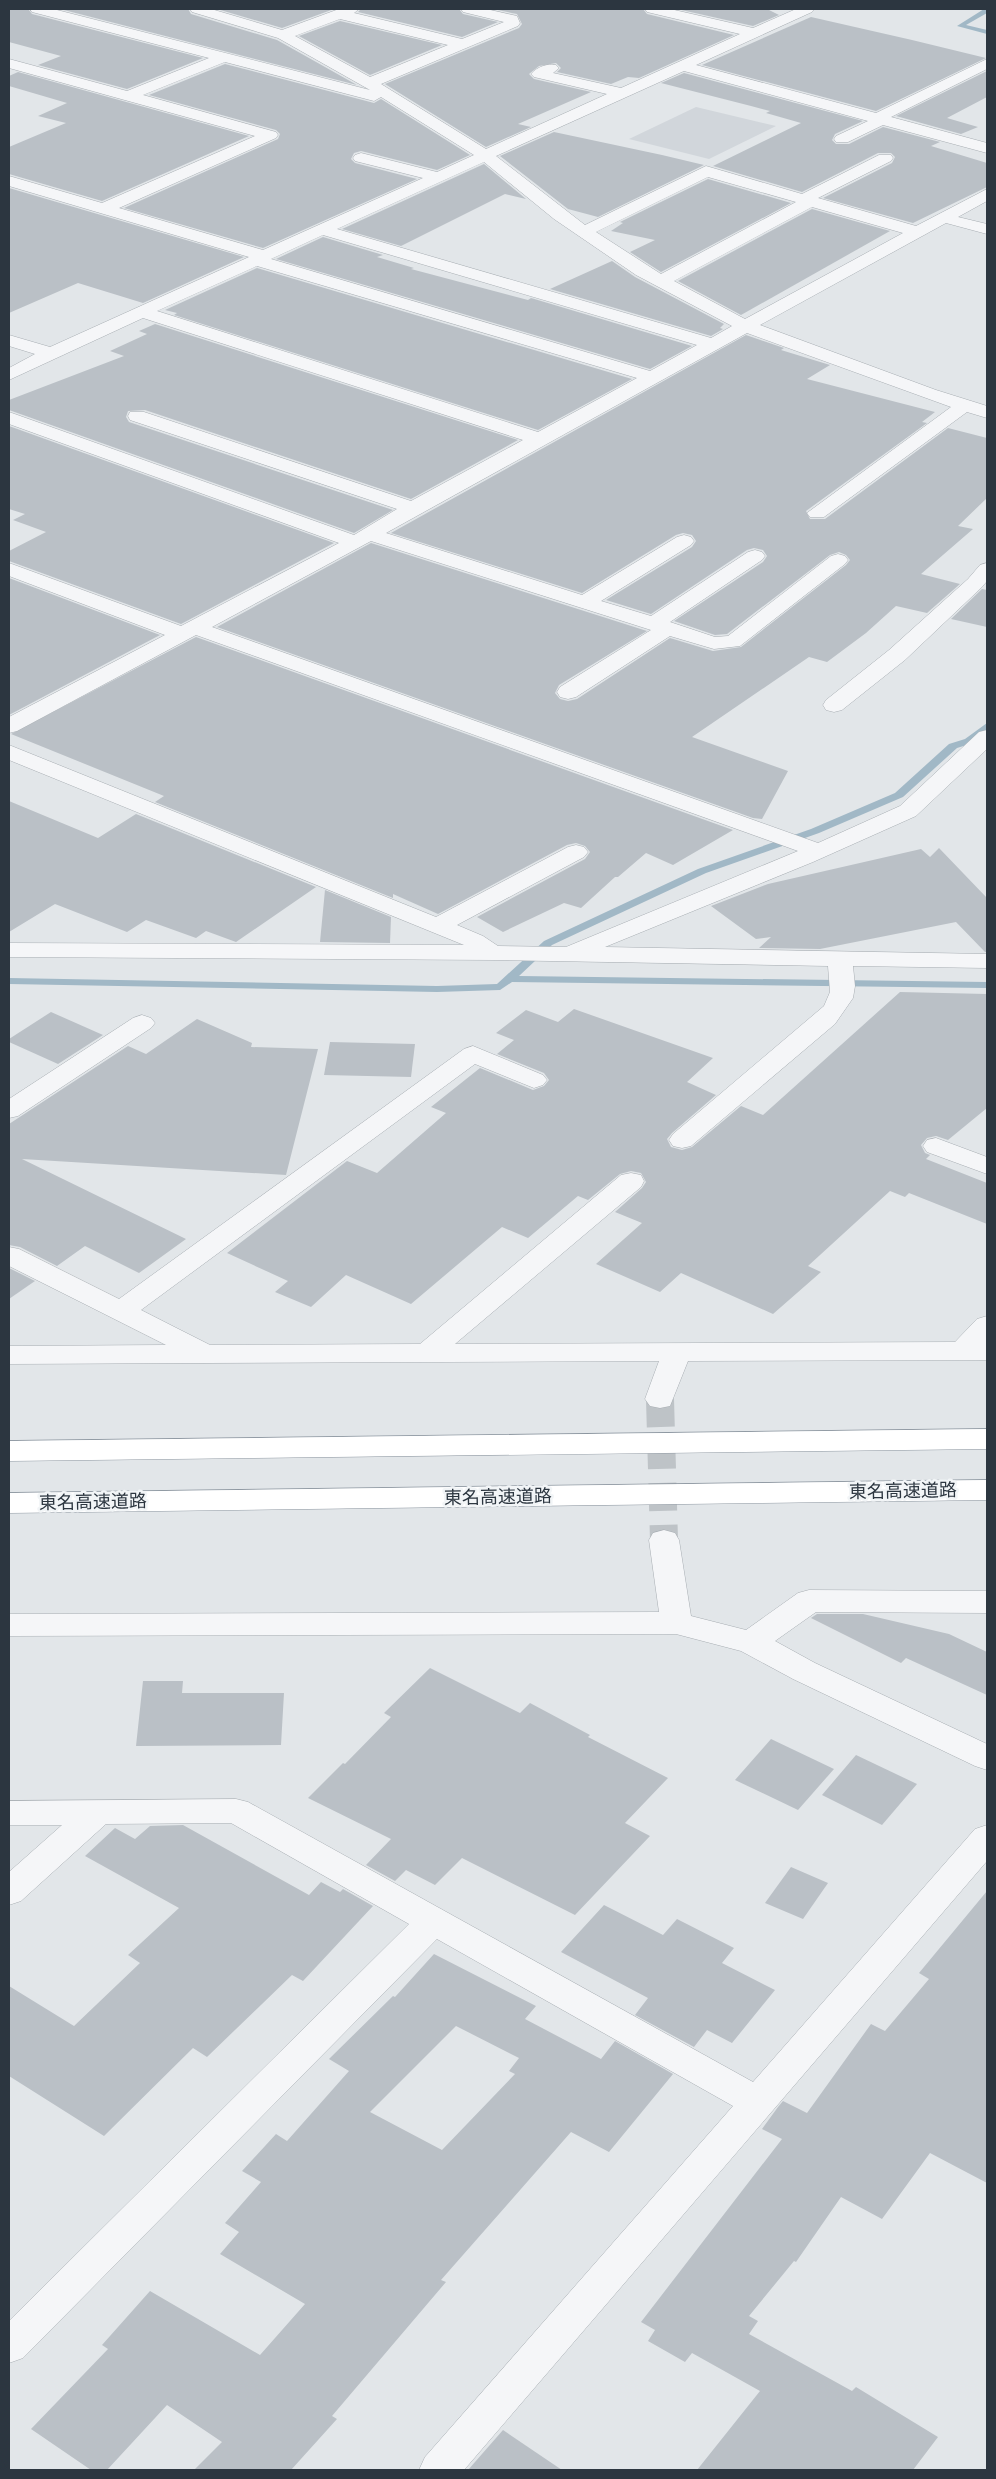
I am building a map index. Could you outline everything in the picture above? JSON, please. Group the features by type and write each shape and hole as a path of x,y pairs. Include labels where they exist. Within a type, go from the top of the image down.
{"highway":[{"path":"9,1452 987,1439"},
{"name":"東名高速道路","path":"9,1503 987,1490"}],"street":[{"path":"37,9 396,102"},
{"path":"197,9 283,35 369,83 396,102 485,156 560,216 584,232 661,281 745,326 987,412"},
{"path":"369,83 513,23 512,19 468,9"},
{"path":"652,9 755,33"},
{"path":"9,375 51,353 807,9"},
{"path":"283,35 346,11 464,44"},
{"path":"128,96 222,58"},
{"path":"9,63 270,135 105,208"},
{"path":"842,139 987,63"},
{"path":"683,66 878,119 983,143"},
{"path":"551,68 539,74 623,94"},
{"path":"361,158 439,177"},
{"path":"661,281 884,158"},
{"path":"584,232 706,171 918,232"},
{"path":"9,181 105,208 261,258 652,377"},
{"path":"9,726 362,538 413,508 987,194"},
{"path":"944,218 987,229"},
{"path":"323,230 712,344"},
{"path":"142,312 540,439"},
{"path":"9,340 51,353"},
{"path":"817,513 965,405"},
{"path":"137,416 413,508"},
{"path":"9,418 362,538 584,602 714,643 733,642 838,560"},
{"path":"584,602 684,541"},
{"path":"568,692 755,556"},
{"path":"9,568 819,851"},
{"path":"834,705 898,655 913,638 975,583 987,569"},
{"path":"564,955 819,851 908,811 987,737"},
{"path":"9,752 438,926 474,941 493,953"},
{"path":"438,926 576,852"},
{"path":"9,950 564,955 841,975 987,961"},
{"path":"682,1140 826,1019 837,1007 841,975"},
{"path":"9,1110 142,1023"},
{"path":"121,1311 473,1054 534,1080"},
{"path":"936,1146 987,1166"},
{"path":"426,1354 631,1181"},
{"path":"9,1255 204,1353"},
{"path":"9,1355 975,1351 987,1325"},
{"path":"660,1399 676,1353"},
{"path":"664,1540 676,1623"},
{"path":"751,1642 809,1601 987,1602"},
{"path":"9,1625 676,1623 751,1642 804,1671 987,1758"},
{"path":"9,1812 236,1811 759,2103"},
{"path":"9,1892 98,1812"},
{"path":"439,2470 987,1838"},
{"path":"9,2346 433,1921"}],"shaded area":[{"path":"696,107 776,126 709,159 629,139"}],"building":[{"path":"9,9 28,9 32,14 203,58 127,89 38,65 61,56 9,42"},
{"path":"60,9 188,9 191,14 277,40 357,85"},
{"path":"217,9 334,9 282,28"},
{"path":"361,9 459,9 463,14 498,22 462,37 358,12"},
{"path":"493,9 643,9 647,14 734,35 639,78 628,77 611,84 557,72 561,68 556,63 539,66 529,74 534,79 591,92 518,124 531,127 486,147 385,84 519,28 522,24 517,14"},
{"path":"677,9 767,9 779,15 753,26"},
{"path":"811,17 986,58 876,111 702,65"},
{"path":"340,21 442,45 370,75 299,36"},
{"path":"225,64 374,103 381,99 470,155 437,170 361,151 354,153 351,159 355,163 417,179 263,248 124,208 278,139 280,134 276,130 149,95"},
{"path":"987,71 987,97 947,118 978,127 961,134 896,116"},
{"path":"18,72 249,136 102,201 9,174 9,147 66,123 38,116 67,103 9,86 9,76"},
{"path":"684,73 863,121 835,134 832,140 836,144 849,144 883,127 940,142 931,146 987,163 987,187 913,223 823,198 892,163 895,157 891,153 878,153 802,192 713,166 801,123 766,113 770,111 661,83"},
{"path":"554,132 704,165 598,217 568,209 500,156"},
{"path":"484,164 526,199 505,194 401,246 342,229"},
{"path":"708,179 791,203 661,272 630,252 655,240 611,231 623,223 620,222"},
{"path":"9,188 244,257 143,303 78,283 9,313"},
{"path":"812,209 890,231 741,315 678,281"},
{"path":"323,237 383,255 377,257 414,268 411,269 528,300 531,298 692,346 650,369 276,259"},
{"path":"612,261 635,277 724,324 720,328 723,329 711,336 550,289"},
{"path":"257,268 632,379 538,430 174,315 177,313 165,310"},
{"path":"155,324 518,440 411,499 145,410 128,411 126,417 129,422 393,510 354,533 9,410 9,400 124,356 110,351 147,334 139,331"},
{"path":"746,335 784,348 781,350 830,365 807,379 935,412 922,422 927,423 806,511 810,519 825,519 948,428 987,438 987,498 958,526 973,529 921,574 960,584 927,613 896,606 866,633 827,662 809,657 692,737 788,771 762,819 753,818 217,627 371,543 647,631 559,685 555,693 560,699 568,701 577,699 670,638 713,651 741,647 846,565 850,560 846,555 839,552 830,555 727,634 715,635 674,621 763,562 767,556 763,550 754,548 747,550 651,614 606,600 692,547 696,541 692,535 683,533 676,535 582,593 391,533"},
{"path":"9,426 334,543 181,624 9,561 9,551 46,532 13,520 25,514 9,509"},
{"path":"9,578 160,635 9,715"},
{"path":"982,589 987,590 987,627 951,619"},
{"path":"196,637 733,830 673,865 646,853 618,877 615,877 581,908 564,903 503,932 477,917 585,859 590,852 585,846 576,843 567,845 438,914 393,894 393,898 155,802 164,796 11,734"},
{"path":"9,801 98,838 136,814 316,887 236,942 206,931 196,938 146,920 127,932 55,904 9,932"},
{"path":"939,848 987,898 987,952 956,922 820,949 759,948 771,937 756,939 711,906 768,884 921,849 930,857"},
{"path":"325,890 391,917 390,943 320,942"},
{"path":"900,992 987,994 987,1108 948,1140 936,1136 927,1138 921,1145 925,1153 930,1155 926,1159 987,1183 987,1224 909,1193 905,1197 890,1191 808,1266 821,1272 773,1314 681,1273 660,1292 596,1264 642,1223 615,1212 642,1188 646,1182 641,1173 631,1171 620,1174 588,1200 578,1196 528,1238 502,1227 411,1304 346,1275 311,1307 275,1292 288,1281 227,1253 347,1161 377,1173 446,1113 431,1107 480,1068 533,1090 544,1086 549,1080 544,1073 497,1054 514,1040 496,1033 526,1010 558,1022 574,1009 713,1058 687,1082 716,1095 667,1139 671,1147 682,1150 692,1147 741,1106 763,1115"},
{"path":"51,1012 103,1035 58,1064 9,1042 9,1039"},
{"path":"197,1019 252,1043 251,1047 318,1049 286,1175 22,1159 186,1239 139,1273 85,1246 57,1266 20,1247 9,1245 9,1124 128,1046 146,1054"},
{"path":"330,1042 415,1044 411,1077 324,1075"},
{"path":"9,1268 35,1281 9,1299"},
{"path":"817,1614 863,1614 949,1634 987,1652 987,1695 906,1658 901,1663 811,1618"},
{"path":"430,1668 520,1713 530,1703 590,1735 588,1737 668,1778 625,1823 650,1836 575,1915 462,1858 435,1885 406,1870 395,1881 366,1865 391,1839 308,1798 343,1763 345,1764 391,1717 384,1713"},
{"path":"143,1681 183,1681 182,1693 284,1693 281,1745 136,1746"},
{"path":"771,1739 834,1769 798,1810 735,1780"},
{"path":"856,1755 917,1784 882,1825 822,1795"},
{"path":"183,1825 309,1895 321,1882 340,1892 343,1889 373,1906 303,1981 292,1975 207,2057 193,2048 104,2136 9,2076 9,1986 74,2026 140,1963 128,1955 179,1908 85,1856 115,1828 135,1839 150,1826"},
{"path":"791,1867 828,1883 803,1919 765,1903"},
{"path":"987,1891 987,2183 930,2153 882,2219 841,2197 796,2262 794,2261 749,2316 758,2321 749,2334 852,2391 856,2387 938,2437 913,2470 697,2470 760,2391 692,2353 685,2362 648,2341 655,2330 641,2322 782,2139 762,2129 778,2107 783,2101 807,2113 871,2024 885,2031 929,1979 919,1973"},
{"path":"604,1905 663,1935 677,1919 734,1948 722,1963 775,1990 732,2043 707,2030 694,2047 635,2015 648,1998 561,1952"},
{"path":"434,1954 536,2006 525,2019 601,2059 615,2041 673,2074 609,2152 571,2132 441,2280 446,2282 332,2416 337,2419 291,2470 194,2470 222,2442 167,2405 107,2470 91,2470 31,2429 108,2349 102,2345 150,2291 260,2355 305,2304 220,2254 239,2232 225,2223 261,2182 242,2171 276,2134 287,2141 349,2071 329,2059 393,1996 395,1997","holes":["456,2026 519,2058 509,2071 515,2074 442,2150 370,2112"]},
{"path":"503,2430 562,2470 468,2470"}],"waterway":[{"path":"987,10 960,26 987,32"},
{"path":"9,981 437,989 500,987 548,943 702,871 815,831 899,795 953,746 969,741 987,726"},
{"path":"509,979 987,985"}],"tunnel":[{"path":"660,1399 664,1540"}]}
